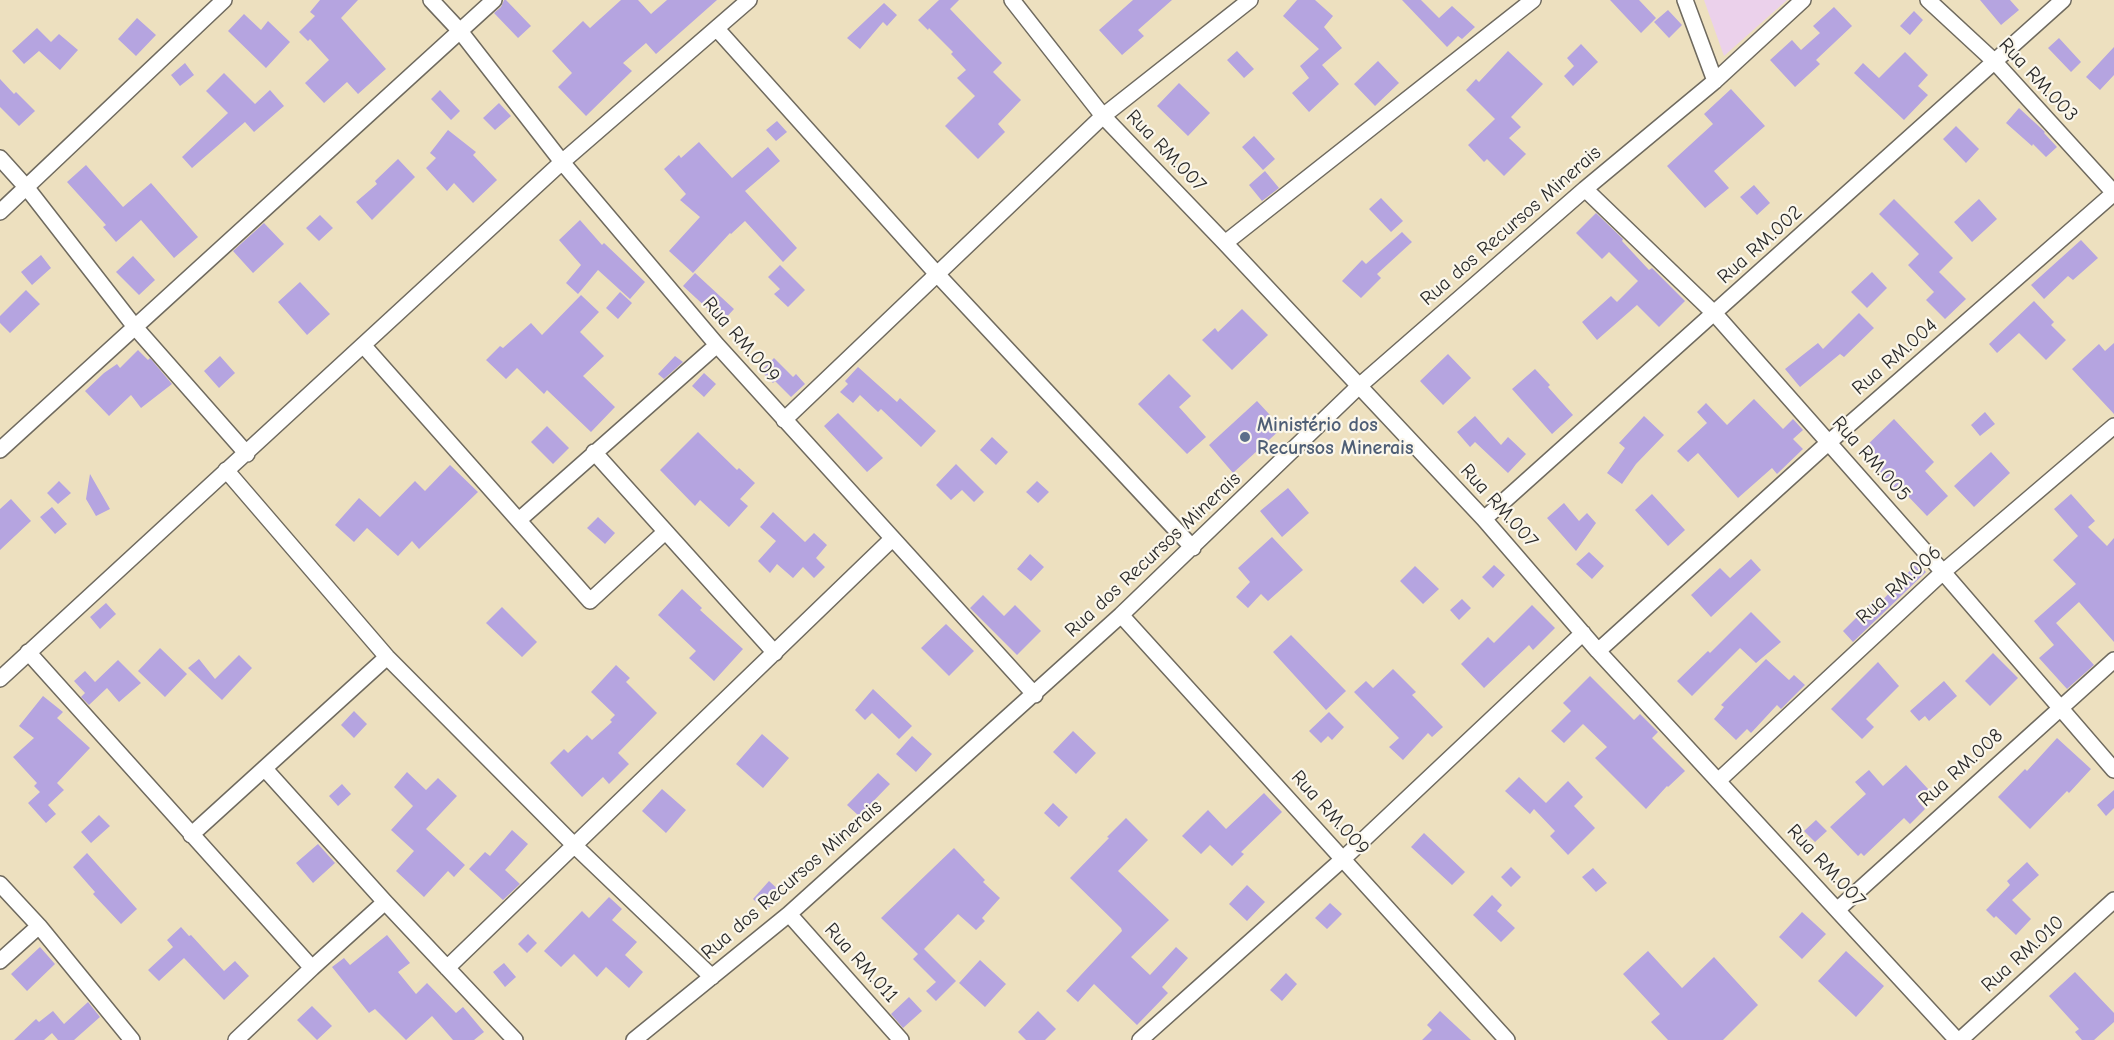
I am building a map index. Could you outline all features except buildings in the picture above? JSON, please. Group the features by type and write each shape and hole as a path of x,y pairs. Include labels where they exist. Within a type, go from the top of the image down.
{"street":[{"path":"0,212 224,0"},
{"name":"Rua RM.009","path":"431,0 460,31 562,162 717,345 1035,695"},
{"path":"0,450 494,0"},
{"path":"0,679 562,162 749,0"},
{"name":"Rua RM.007","path":"1012,0 1103,116 1484,519 1598,651 1958,1040"},
{"path":"784,420 1103,116 1250,0"},
{"path":"1225,243 1533,0"},
{"path":"1685,0 1715,81"},
{"name":"Rua dos Recursos Minerais","path":"644,1037 789,914 1035,695 1193,548 1358,387 1585,189 1715,81 1803,0"},
{"name":"Rua RM.003","path":"1928,0 1994,61 2114,193"},
{"name":"Rua RM.002","path":"1484,519 2063,0"},
{"path":"717,29 936,273 1193,548"},
{"path":"0,158 27,188 135,327 247,454"},
{"name":"Rua RM.005","path":"1585,189 1714,314 1943,572 2114,770"},
{"name":"Rua RM.004","path":"1598,651 1828,443 2114,193"},
{"path":"363,345 590,601 665,532"},
{"path":"519,520 717,345"},
{"name":"Rua RM.006","path":"1719,780 1943,572 2114,426"},
{"path":"594,452 775,653"},
{"path":"226,471 387,657 575,846 712,977"},
{"path":"447,968 892,539"},
{"name":"Rua RM.009","path":"1121,615 1507,1040"},
{"path":"1140,1040 1344,858 1584,633"},
{"path":"28,652 312,968"},
{"path":"191,835 387,657"},
{"name":"Rua RM.008","path":"1837,909 2114,660"},
{"path":"265,769 385,902 515,1040"},
{"path":"0,884 39,926 132,1040"},
{"name":"Rua RM.010","path":"1958,1040 2114,900"},
{"path":"236,1040 385,902"},
{"name":"Rua RM.011","path":"789,914 901,1040"},
{"path":"0,961 39,926"}],"shaded area":[{"path":"1704,0 1787,0 1724,56"}],"place":[{"name":"Ministério dos Recursos Minerais","path":"1245,437"}]}
